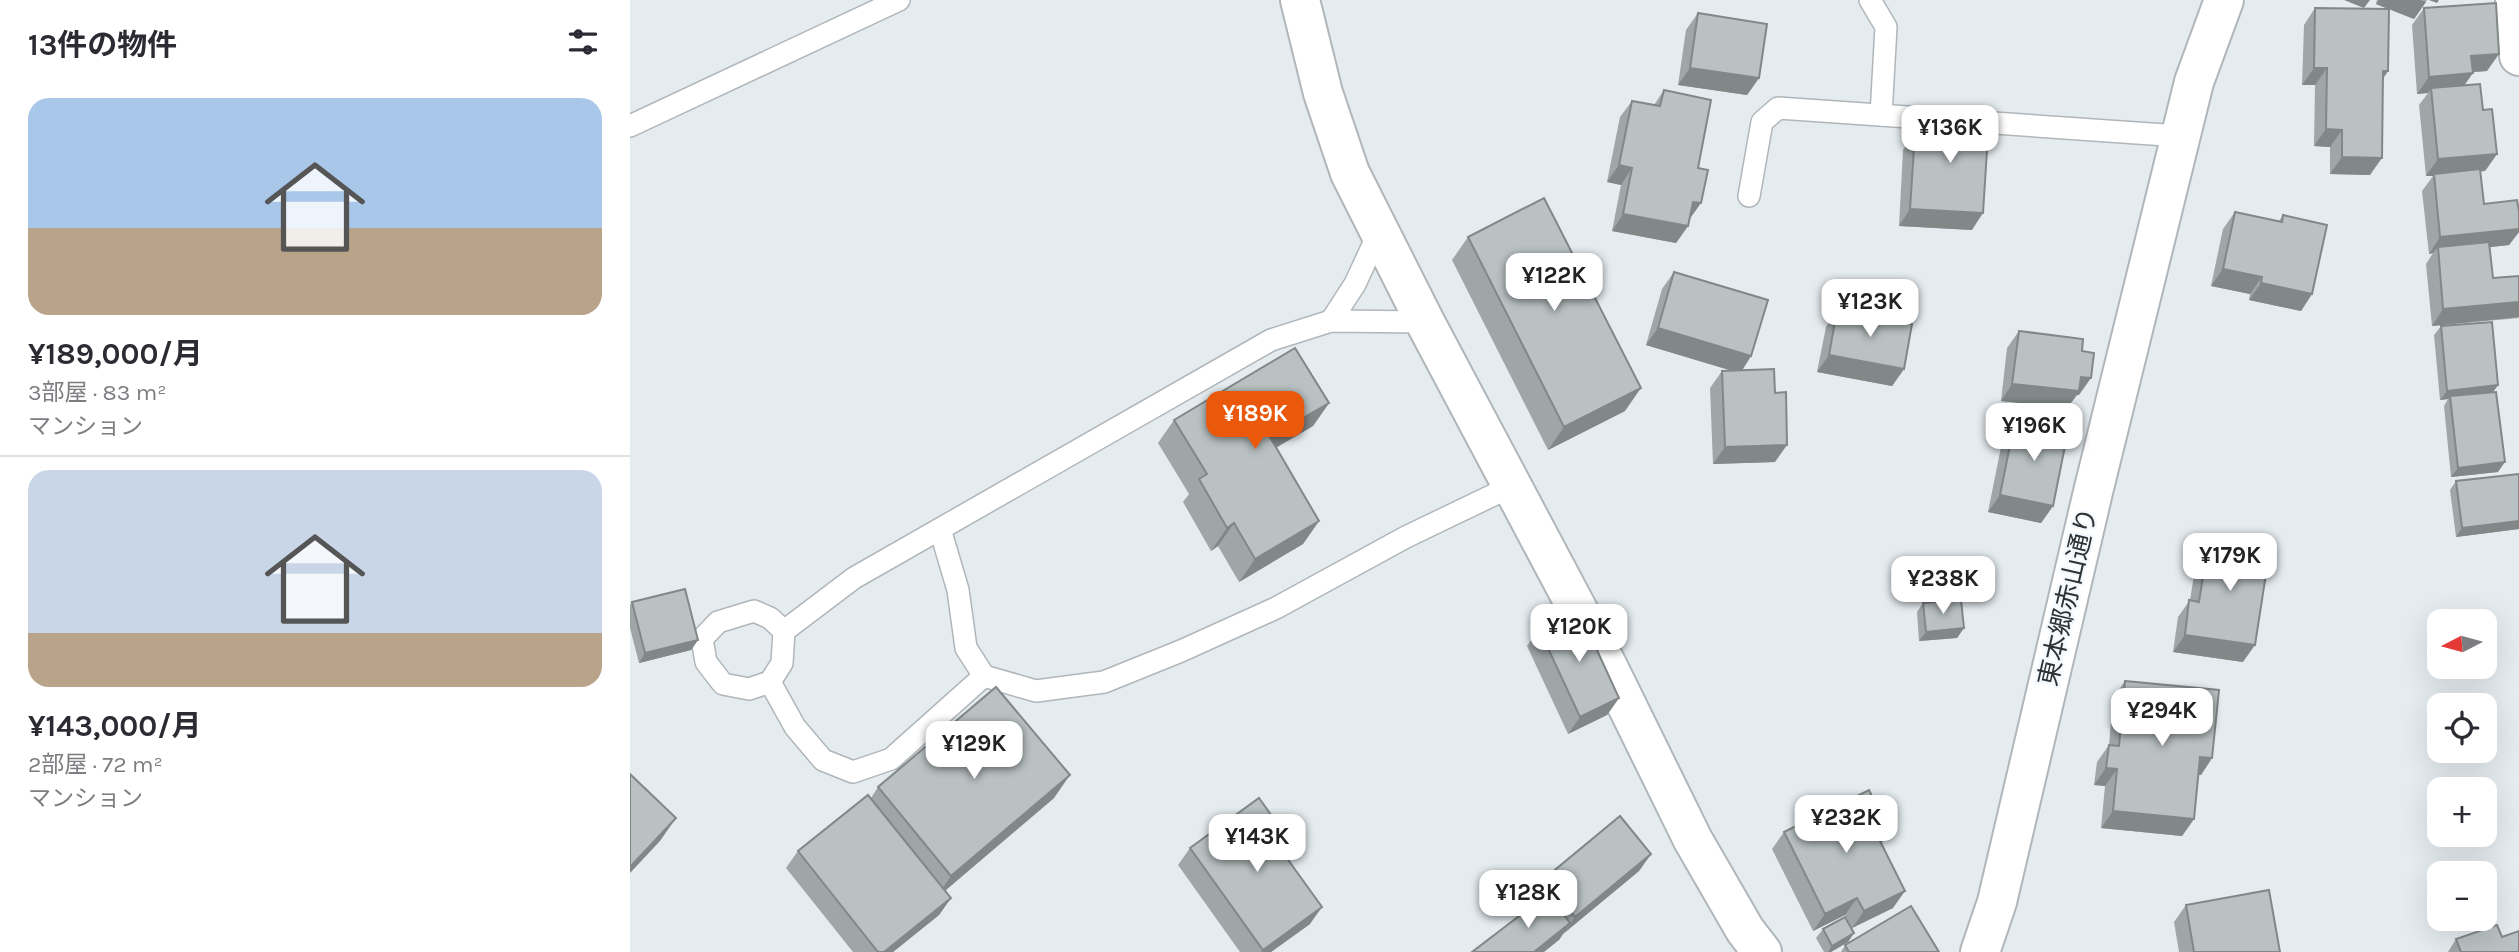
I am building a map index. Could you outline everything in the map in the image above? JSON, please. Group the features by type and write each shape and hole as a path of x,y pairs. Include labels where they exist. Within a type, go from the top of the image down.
{"street":[{"path":"1300,0 1326,105 1350,173 1425,322 1607,666 1693,840 1745,930 1762,952"},
{"name":"東本郷赤山通り","path":"1980,952 1997,902 2180,136 2194,82 2224,0"},
{"path":"2515,0 2519,56"}],"lane":[{"path":"630,126 899,0"},
{"path":"1870,0 1886,27 1881,116"},
{"path":"1749,196 1762,122 1778,108 2180,136"},
{"path":"1331,321 1355,284 1380,233"},
{"path":"784,631 770,618 754,611 718,622 702,639 706,662 723,684 749,689 770,682 782,663 784,631 854,578 1271,340 1331,321 1425,322"},
{"path":"940,529 958,590 966,648 984,676 1035,691 1104,682 1181,651 1276,608 1406,537 1512,486"},
{"path":"770,682 795,727 823,760 853,772 891,759 984,676"}],"building":[{"path":"2496,3 2499,54 2471,56 2473,73 2429,77 2424,8"},
{"path":"2315,8 2389,9 2388,71 2383,71 2382,158 2342,157 2342,130 2326,129 2327,68 2314,68"},
{"path":"1698,13 1767,24 1759,78 1690,68"},
{"path":"2480,84 2483,110 2492,109 2497,154 2438,159 2431,88"},
{"path":"1664,90 1711,100 1698,168 1708,170 1701,203 1693,202 1688,226 1623,214 1632,168 1619,165 1632,101 1660,106"},
{"path":"1924,115 1989,119 1983,213 1910,209 1915,133 1923,134"},
{"path":"2480,169 2484,204 2517,200 2519,229 2440,237 2434,174"},
{"path":"1544,198 1641,388 1564,427 1468,237"},
{"path":"2235,212 2282,222 2283,215 2327,225 2312,294 2261,283 2262,277 2223,269"},
{"path":"2489,242 2493,278 2519,276 2519,302 2443,309 2438,247"},
{"path":"1674,272 1768,300 1751,356 1658,328"},
{"path":"1837,310 1912,324 1904,369 1829,355"},
{"path":"2492,322 2498,385 2447,391 2441,326"},
{"path":"2019,331 2083,339 2082,351 2094,353 2091,378 2081,377 2079,391 2012,384"},
{"path":"1295,348 1329,403 1270,437 1319,521 1255,559 1234,523 1227,528 1199,479 1207,474 1174,420"},
{"path":"1774,369 1775,393 1786,392 1787,445 1725,447 1722,371"},
{"path":"2496,392 2505,462 2458,468 2450,396"},
{"path":"2015,420 2068,431 2053,506 2000,495"},
{"path":"2519,474 2519,521 2462,528 2456,481"},
{"path":"2209,539 2270,548 2255,645 2185,635 2189,600 2199,602"},
{"path":"685,589 698,640 645,653 632,602"},
{"path":"1961,600 1964,628 1926,632 1923,603"},
{"path":"1579,611 1619,698 1580,717 1539,629"},
{"path":"2125,681 2219,690 2212,758 2200,757 2194,819 2113,811 2117,769 2106,768 2109,745 2119,746"},
{"path":"996,687 1070,775 951,876 878,787"},
{"path":"630,774 676,818 630,867"},
{"path":"1869,790 1889,832 1878,837 1905,891 1864,911 1857,898 1825,914 1784,832"},
{"path":"868,795 951,898 884,952 878,952 798,851"},
{"path":"1259,798 1286,836 1276,843 1322,907 1263,950 1190,848"},
{"path":"1620,816 1651,854 1575,917 1544,879"},
{"path":"2269,890 2280,952 2194,952 2186,905"},
{"path":"1548,894 1570,923 1534,952 1472,952"},
{"path":"1911,906 1939,952 1849,952 1845,945"},
{"path":"1845,917 1854,933 1832,946 1823,929"},
{"path":"2497,925 2502,937 2519,931 2519,952 2461,952 2456,939 2479,931 2497,931"}]}
